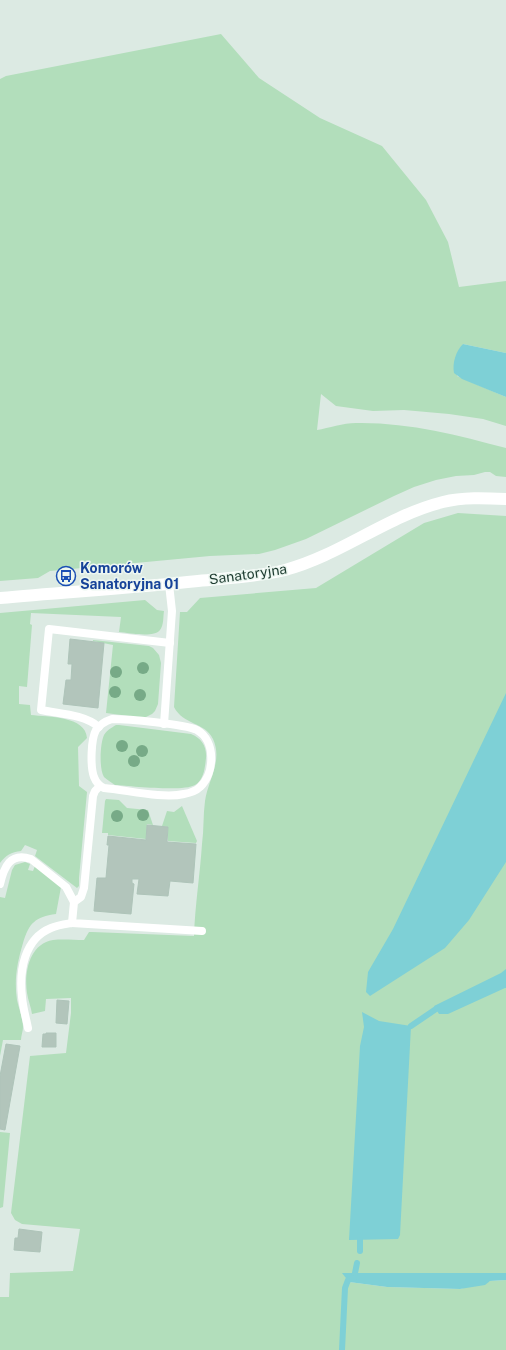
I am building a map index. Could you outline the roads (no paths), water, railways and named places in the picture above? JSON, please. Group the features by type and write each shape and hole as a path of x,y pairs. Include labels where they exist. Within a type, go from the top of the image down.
{"street":[{"name":"Sanatoryjna","path":"0,598 169,584 252,575 286,569 318,558 406,514 430,506 457,499 506,499"}],"lane":[{"path":"164,724 172,612 169,584"},
{"path":"99,727 81,717 41,710 50,630 170,643"},
{"path":"112,720 164,724 195,729 206,739 210,749 211,760 208,776 201,786 191,792 172,796 104,788 100,786 94,777 92,761 94,737 99,727 106,721 112,720"},
{"path":"74,902 81,897 84,888 93,796 95,791 100,786"},
{"path":"0,884 2,872 8,863 20,857 30,859 66,887 74,902 72,923"},
{"path":"28,1028 21,986 23,965 29,947 36,937 44,931 72,923 202,931"}],"water":[{"path":"463,344 506,353 506,397 462,379 454,373 455,357"},
{"path":"506,693 506,862 469,920 445,948 370,996 366,992 368,972 393,929"},
{"path":"506,969 506,988 448,1014 439,1014 434,1006 501,973"},
{"path":"362,1012 379,1021 411,1026 400,1235 398,1239 349,1240 360,1046 364,1027"},
{"path":"342,1273 506,1273 506,1280 490,1281 485,1285 460,1289 387,1287 349,1282"}],"waterway":[{"path":"411,1026 436,1009"},
{"path":"360,1240 360,1251"},
{"path":"356,1278 354,1278 357,1263"},
{"path":"342,1350 345,1288 348,1280 354,1278"}],"place":[{"name":"Komorów Sanatoryjna 01","path":"66,576"}]}
